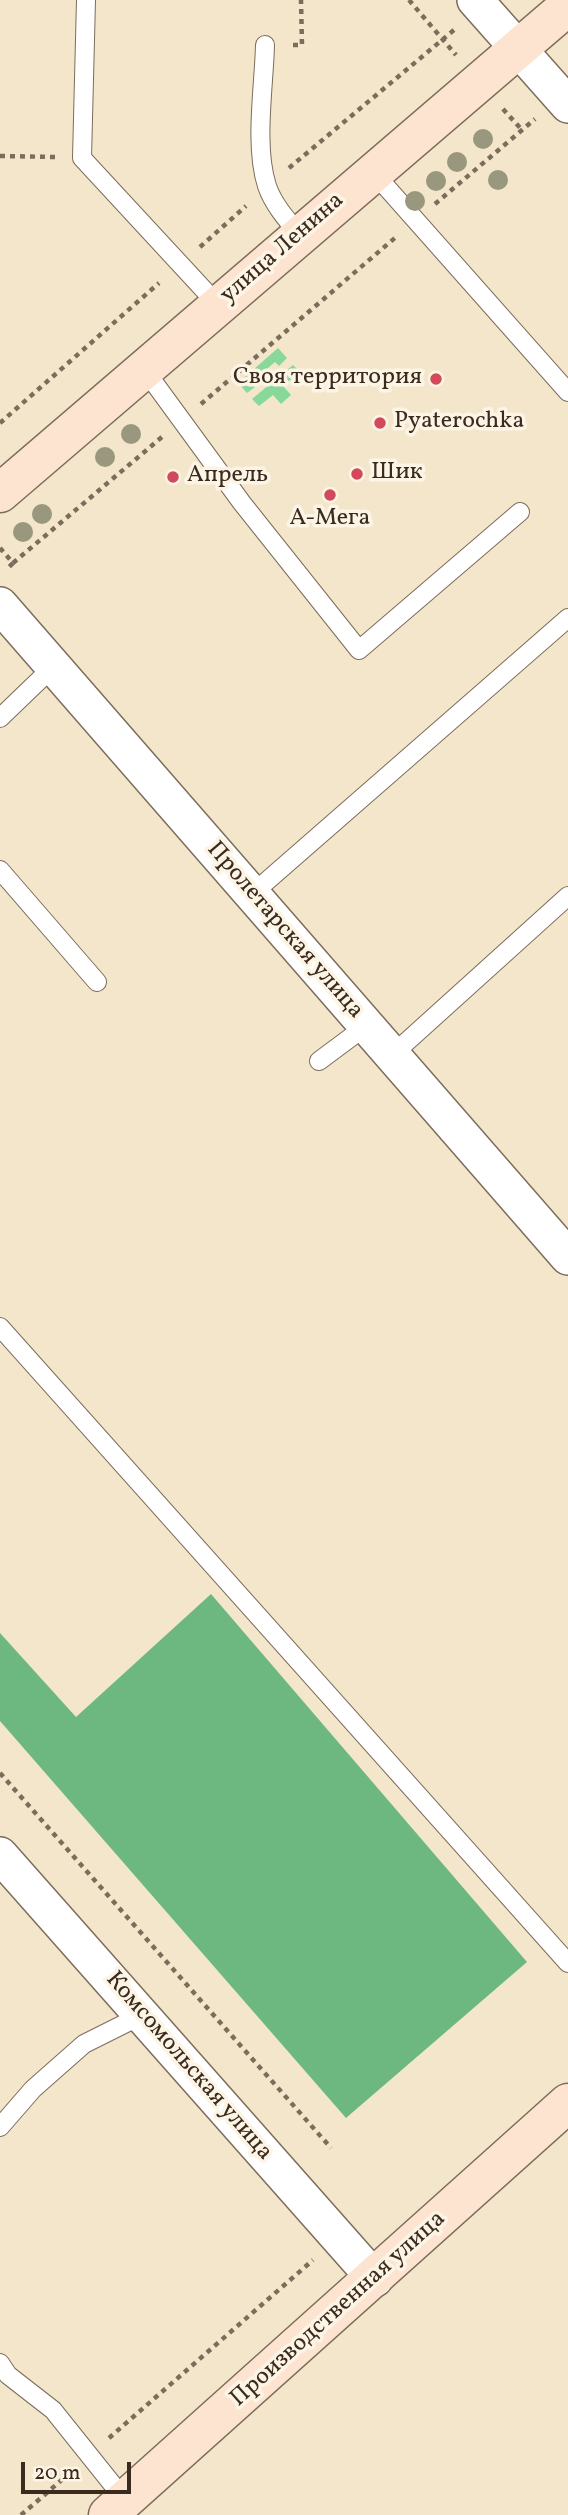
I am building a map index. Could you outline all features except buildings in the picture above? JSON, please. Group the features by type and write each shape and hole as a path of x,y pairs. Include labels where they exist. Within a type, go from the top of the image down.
{"street":[{"path":"478,4 564,101"},
{"name":"улица Ленина","path":"0,493 568,6"},
{"name":"Пролетарская улица","path":"0,605 568,1257"},
{"name":"Комсомольская улица","path":"0,1855 375,2279"},
{"name":"Производственная улица","path":"117,2507 375,2279 568,2103"}],"lane":[{"path":"86,0 82,158 218,304"},
{"path":"265,45 261,160 267,187 283,216 300,235"},
{"path":"373,172 568,391"},
{"path":"145,369 359,650 520,512"},
{"path":"252,894 568,618"},
{"path":"0,718 54,666"},
{"path":"0,870 97,982"},
{"path":"392,1055 568,897"},
{"path":"319,1061 366,1026"},
{"path":"0,1326 568,1963"},
{"path":"0,2127 33,2089 84,2044 142,2015"},
{"path":"0,2363 8,2375 53,2410 90,2455 117,2507"}],"path":[{"path":"265,45 302,46 301,0"},
{"path":"0,423 478,4"},
{"path":"0,576 416,220 564,101"},
{"path":"0,156 82,158"},
{"path":"0,548 13,563"},
{"path":"0,1773 331,2148"},
{"path":"22,2515 339,2238"}],"green space":[{"path":"278,348 287,358 279,366 275,362 252,382 255,387 247,393 238,383"},
{"path":"293,365 300,372 283,386 291,395 281,404 273,395 259,406 252,399"},
{"path":"211,1594 527,1962 346,2118 0,1721 0,1633 76,1717"}],"place":[{"name":"Своя территория","path":"436,379"},
{"name":"Pyaterochka","path":"380,423"},
{"name":"Шик","path":"357,474"},
{"name":"Апрель","path":"173,477"},
{"name":"А-Мега","path":"330,495"}]}
